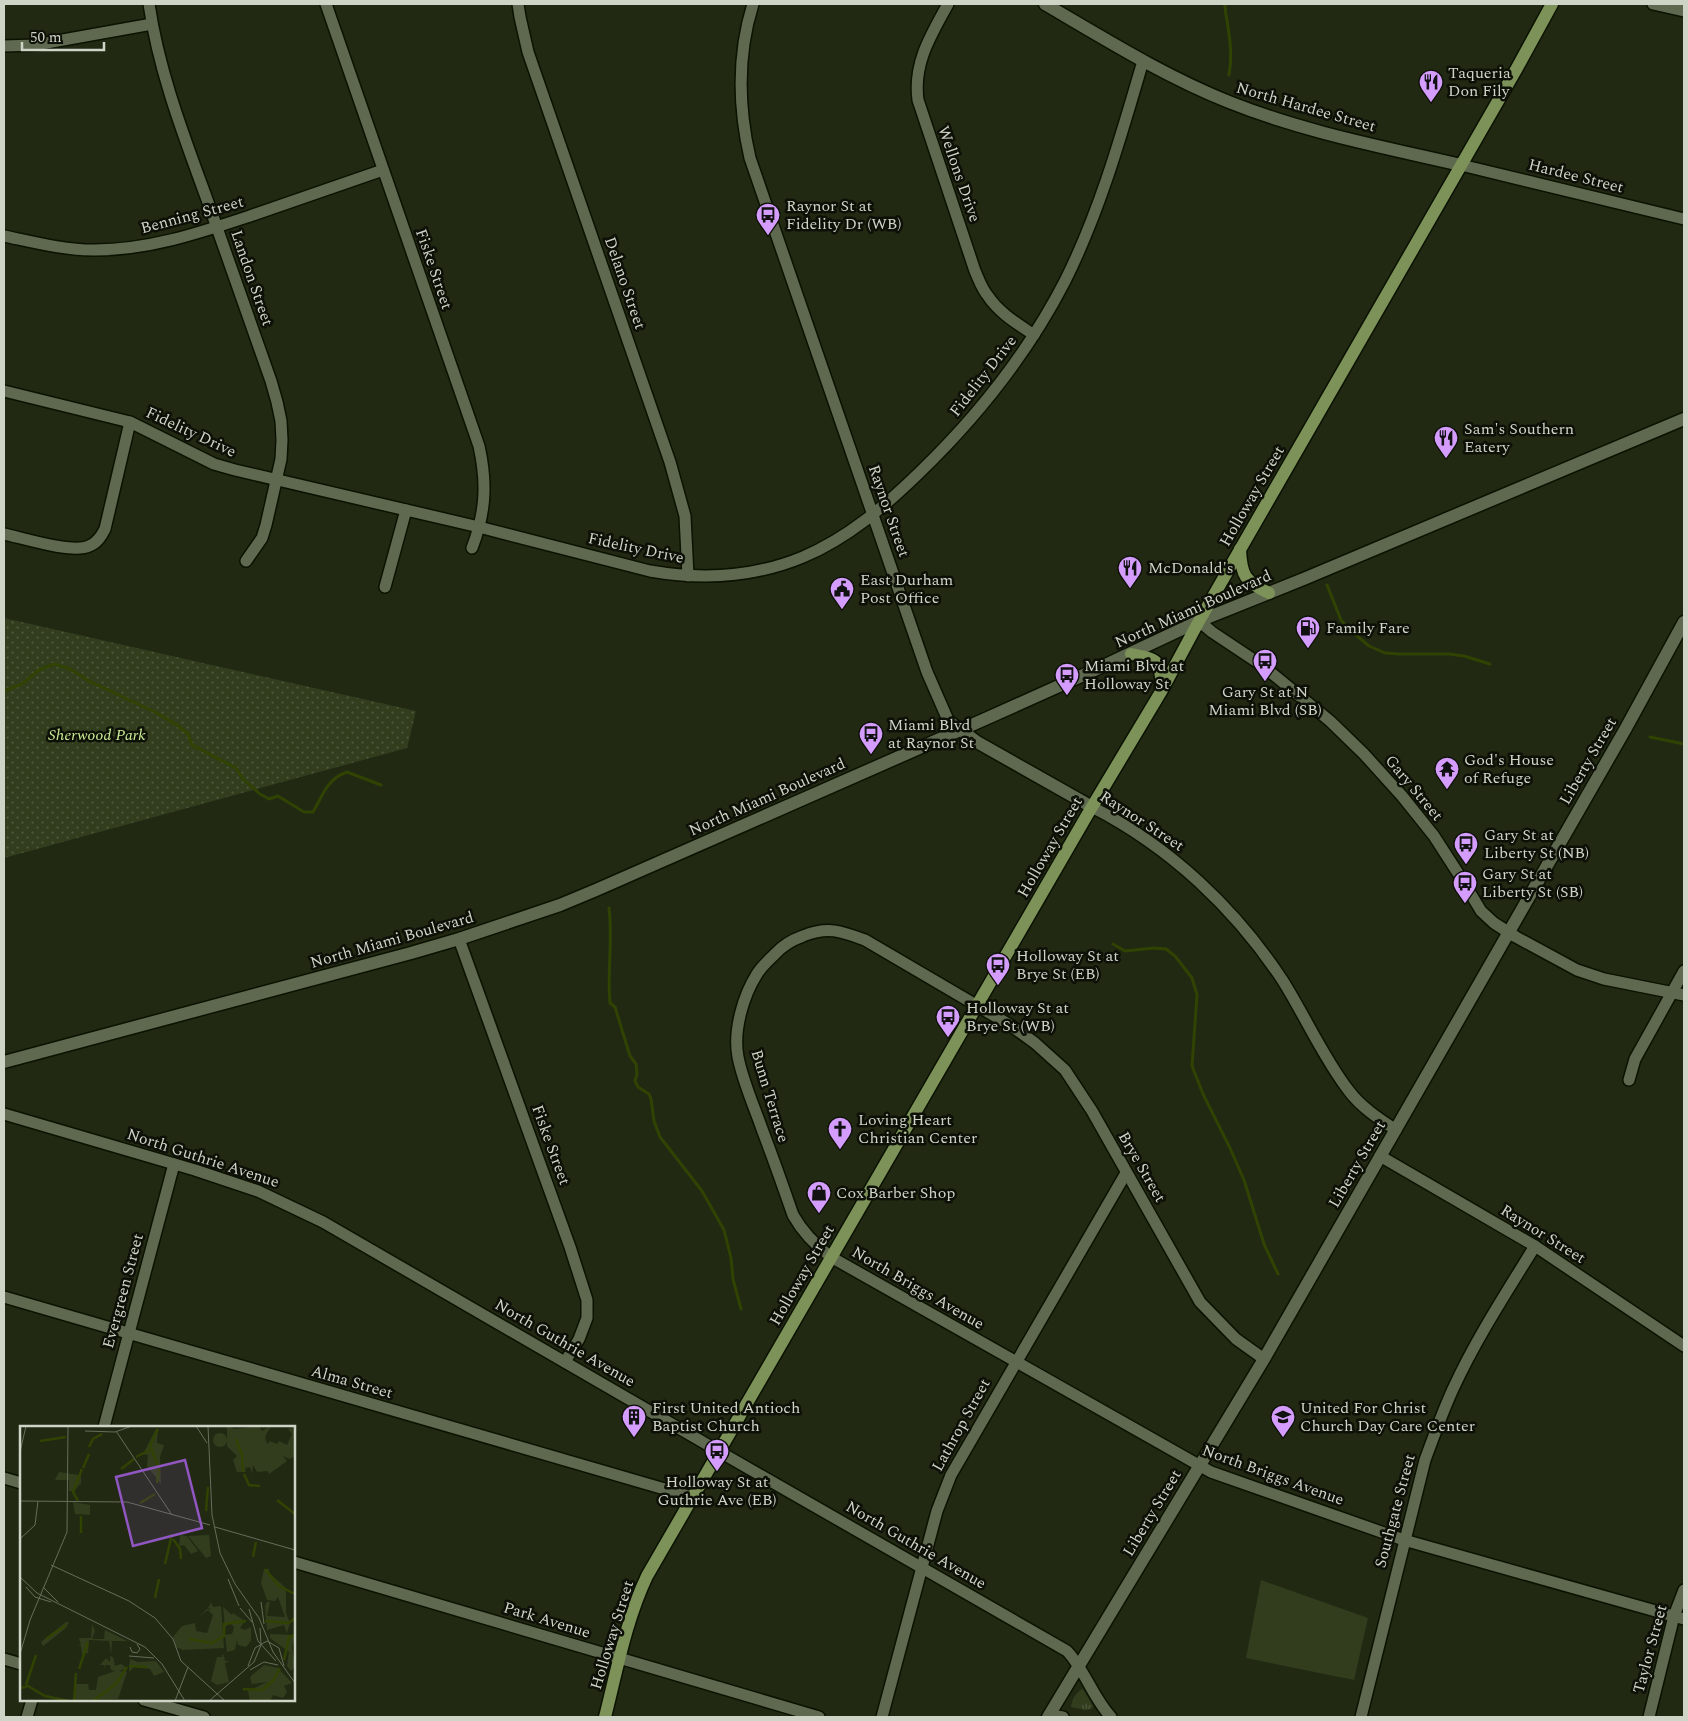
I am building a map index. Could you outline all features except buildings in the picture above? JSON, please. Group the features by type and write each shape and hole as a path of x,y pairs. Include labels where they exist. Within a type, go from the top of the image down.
{"main road":[{"name":"Holloway Street","path":"605,1717 629,1623 640,1591 831,1256 1162,690 1199,621 1552,4"},
{"path":"1240,549 1240,562 1244,575 1253,585 1269,593"},
{"path":"1131,654 1156,661 1161,670 1162,690"}],"street":[{"name":"Landon Street","path":"149,4 152,24 178,117 278,402 282,440 281,459 262,538 246,561"},
{"name":"Fiske Street","path":"326,4 478,446 485,480 479,527 472,548"},
{"name":"Delano Street","path":"518,4 528,52 670,462 685,516 688,576"},
{"name":"Raynor Street","path":"753,4 740,67 741,102 746,141 818,357 927,672 948,720 977,742 1117,821 1171,857 1208,890 1239,921 1281,979 1349,1091 1371,1112 1396,1130"},
{"name":"Wellons Drive","path":"948,4 928,39 921,57 916,88 921,111 975,271 983,288 999,309 1034,335"},
{"name":"North Hardee Street","path":"1045,4 1143,61 1198,89 1262,114 1323,132 1461,165"},
{"path":"1653,4 1684,11"},
{"path":"4,46 35,46 152,24"},
{"name":"Fidelity Drive","path":"4,392 130,422 214,464 235,470 479,527 650,571 676,576 710,576 752,572 789,562 817,551 873,515 937,456 972,418 1010,371 1034,335 1062,286 1088,229 1110,173 1143,61"},
{"name":"Hardee Street","path":"1461,165 1684,218"},
{"name":"Benning Street","path":"4,236 93,250 144,247 217,227 383,170"},
{"name":"North Miami Boulevard","path":"4,1062 459,939 560,905 961,730 1131,654 1199,621 1684,420"},
{"name":"Fidelity Drive","path":"4,534 71,549 88,547 97,542 105,529 130,422"},
{"path":"385,587 406,510"},
{"name":"Gary Street","path":"1199,621 1212,632 1263,666 1330,721 1364,754 1402,796 1434,836 1481,911 1494,923 1577,970 1604,979 1684,995"},
{"name":"Liberty Street","path":"1054,1716 1079,1666 1264,1359 1396,1130 1626,728 1684,622"},
{"name":"Bunn Terrace","path":"831,1256 810,1240 794,1215 754,1108 738,1056 738,1033 742,1011 756,975 789,942 816,931 835,930 865,940 977,1006"},
{"name":"Fiske Street","path":"459,939 574,1256 588,1300 587,1318 579,1339 565,1362"},
{"path":"1629,1080 1635,1059 1684,971"},
{"name":"Brye Street","path":"977,1006 1010,1025 1035,1043 1064,1070 1092,1111 1200,1302 1236,1339 1264,1359"},
{"name":"North Guthrie Avenue","path":"4,1114 258,1191 315,1217 1067,1651 1079,1666 1101,1704 1111,1717"},
{"name":"Raynor Street","path":"1380,1156 1535,1246 1684,1346"},
{"name":"Evergreen Street","path":"104,1426 174,1164"},
{"name":"Lathrop Street","path":"882,1717 937,1511 948,1480 1126,1173"},
{"name":"Southgate Street","path":"1361,1717 1425,1460 1450,1396 1497,1308 1535,1246"},
{"name":"North Briggs Avenue","path":"831,1256 1211,1472 1404,1540 1679,1617"},
{"name":"Alma Street","path":"4,1297 692,1497"},
{"path":"4,1478 20,1483"},
{"name":"Park Avenue","path":"295,1562 819,1717"},
{"name":"Taylor Street","path":"1649,1717 1679,1617 1684,1590"},
{"path":"4,1659 20,1664"},
{"path":"28,1717 32,1701"},
{"path":"148,1701 204,1717"}],"green space":[{"name":"Sherwood Park","path":"4,618 416,711 407,748 4,858"},
{"path":"1261,1580 1368,1618 1354,1680 1246,1658"},
{"path":"1083,1689 1093,1706 1092,1709 1085,1710 1071,1707 1075,1696"}],"waterway":[{"path":"1225,4 1230,45 1231,63 1229,75"},
{"path":"1327,585 1341,620 1369,646 1385,653 1449,654 1464,656 1490,664"},
{"path":"4,691 22,684 39,670 54,664 70,669 89,681 157,713 177,725 188,734 192,745 236,768 243,779 260,794 269,799 278,796 304,812 313,812 330,783 347,772 381,785"},
{"path":"1650,737 1684,744"},
{"path":"609,908 610,1003 615,1007 630,1056 636,1064 637,1074 635,1081 638,1087 649,1094 654,1121 660,1137 702,1191 724,1230 731,1258 733,1279 741,1309"},
{"path":"1113,944 1125,951 1154,948 1166,949 1175,956 1192,978 1197,995 1192,1066 1203,1094 1244,1180 1264,1244 1278,1274"}],"place":[{"name":"Taqueria Don Fily","path":"1431,103"},
{"name":"Raynor St at Fidelity Dr (WB)","path":"768,236"},
{"name":"Sam's Southern Eatery","path":"1446,459"},
{"name":"McDonald's","path":"1130,589"},
{"name":"East Durham Post Office","path":"842,610"},
{"name":"Family Fare","path":"1308,649"},
{"name":"Gary St at N Miami Blvd (SB)","path":"1265,682"},
{"name":"Miami Blvd at Holloway St","path":"1067,696"},
{"name":"Miami Blvd at Raynor St","path":"871,755"},
{"name":"God's House of Refuge","path":"1447,790"},
{"name":"Gary St at Liberty St (NB)","path":"1466,865"},
{"name":"Gary St at Liberty St (SB)","path":"1465,904"},
{"name":"Holloway St at Brye St (EB)","path":"998,986"},
{"name":"Holloway St at Brye St (WB)","path":"948,1038"},
{"name":"Loving Heart Christian Center","path":"840,1150"},
{"name":"Cox Barber Shop","path":"819,1214"},
{"name":"First United Antioch Baptist Church","path":"634,1438"},
{"name":"United For Christ Church Day Care Center","path":"1283,1438"},
{"name":"Holloway St at Guthrie Ave (EB)","path":"717,1472"}]}
